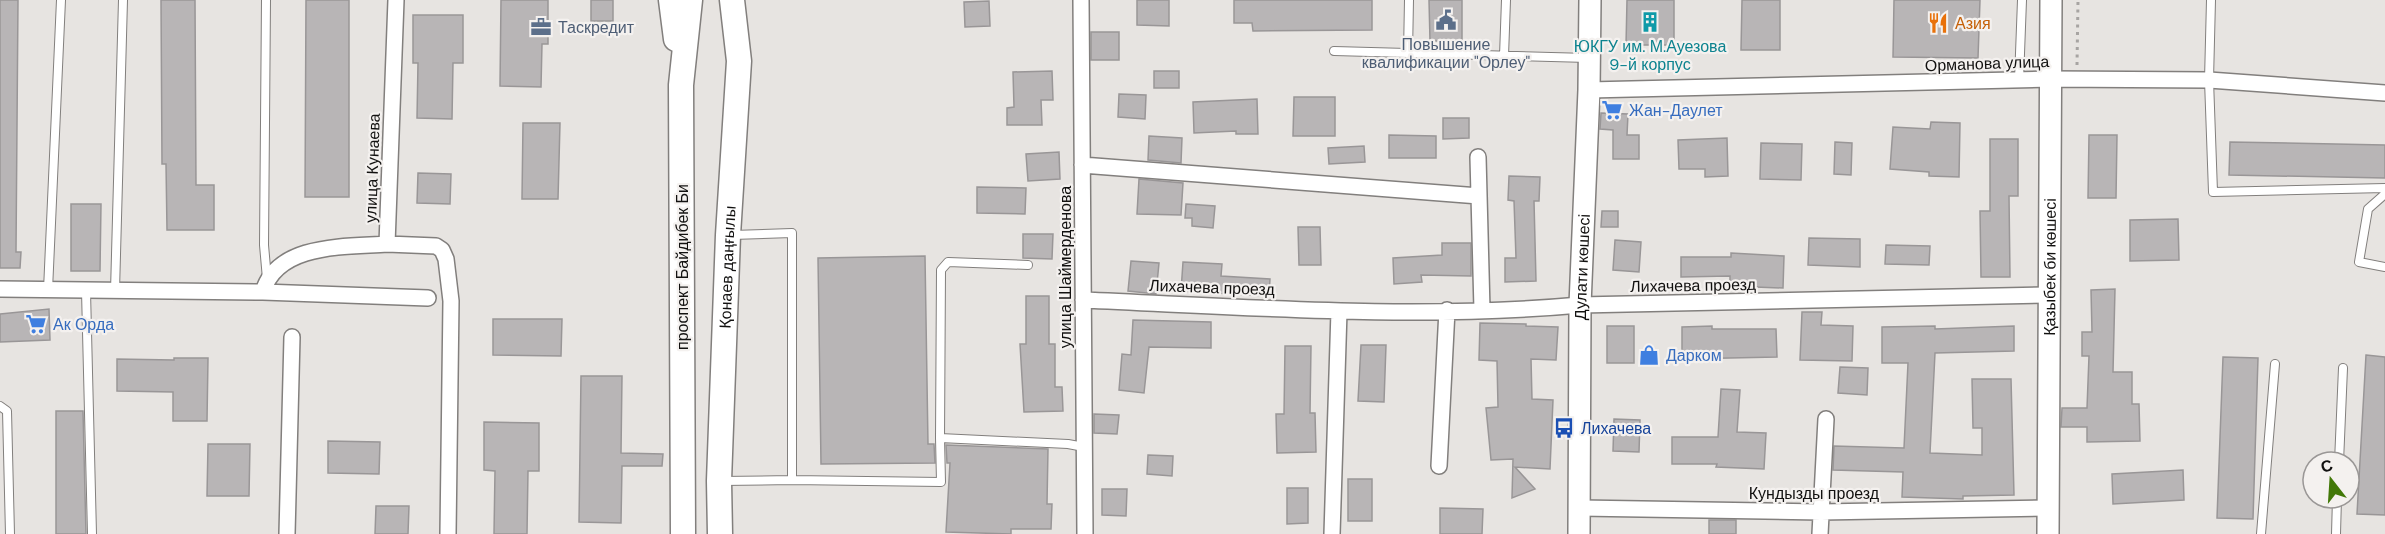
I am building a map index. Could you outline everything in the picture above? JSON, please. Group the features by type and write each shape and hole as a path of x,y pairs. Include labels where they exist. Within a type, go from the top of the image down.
{"main road":[{"path":"671,0 681,85"},
{"name":"проспект Байдибек Би","path":"683,534 681,85 690,0"},
{"name":"Қонаев даңғылы","path":"720,534 719,481 728,236 739,62 732,0"},
{"path":"739,62 745,0"},
{"name":"Дулати көшесі","path":"1579,534 1580,305 1589,90 1590,0"},
{"name":"Қазыбек би көшесі","path":"2048,534 2051,0"}],"street":[{"name":"улица Кунаева","path":"265,286 283,266 299,256 316,250 387,244 396,0"},
{"name":"улица Шаймерденова","path":"1081,0 1085,534"},
{"name":"Орманова улица","path":"1589,90 2077,79 2209,80 2385,93"},
{"path":"1478,157 1482,310"},
{"path":"1082,165 1479,196"},
{"path":"387,244 436,246 442,250 446,259 451,301 448,534"},
{"path":"0,289 115,291 265,286 428,298"},
{"name":"Лихачева проезд","path":"1083,300 1339,311 1528,310 1580,305 2048,296"},
{"path":"1439,466 1447,310"},
{"path":"1332,534 1339,311"},
{"path":"287,534 292,337"},
{"path":"1820,534 1826,419"},
{"name":"Кундызды проезд","path":"1580,508 1821,512 2048,508"}],"lane":[{"path":"48,290 61,0"},
{"path":"115,291 123,0"},
{"path":"265,286 266,0"},
{"path":"1408,53 1409,0"},
{"path":"1504,56 1506,0"},
{"path":"2019,80 2022,0"},
{"path":"2211,0 2209,80 2213,192 2385,188"},
{"path":"1335,51 1589,58"},
{"path":"2385,194 2368,209 2359,262 2385,267"},
{"path":"728,236 792,233 792,480"},
{"path":"719,481 941,482 941,270 948,262 1028,265"},
{"path":"86,291 92,534"},
{"path":"2261,534 2276,364"},
{"path":"2340,450 2343,369"},
{"path":"0,406 7,411 10,534"},
{"path":"940,438 1068,444 1084,447"},
{"path":"2336,534 2337,510"}],"path":[{"path":"2077,79 2078,0"}],"building":[{"path":"0,0 18,0 16,252 21,252 20,268 0,268"},
{"path":"161,0 195,0 196,185 214,185 214,230 167,230 166,164 162,164"},
{"path":"306,0 349,0 349,197 305,197"},
{"path":"501,0 548,0 548,44 542,44 541,87 500,86"},
{"path":"591,0 613,0 613,21 591,21"},
{"path":"1137,0 1169,0 1169,26 1137,25"},
{"path":"1234,0 1372,0 1372,30 1253,31 1252,23 1234,23"},
{"name":"Повышение квалификации \"Орлеу\"","path":"1429,0 1462,0 1462,41 1430,41"},
{"name":"ЮКГУ им. М.Ауезова 9-й корпус","path":"1627,0 1674,0 1674,45 1626,45"},
{"name":"ЮКГУ им. М.Ауезова 9-й корпус","path":"1742,0 1780,0 1780,50 1741,50"},
{"path":"1894,0 1980,0 1978,58 1893,57"},
{"path":"989,1 990,26 965,27 964,2"},
{"path":"413,15 463,15 463,63 453,63 452,119 417,118 418,63 413,63"},
{"path":"1091,32 1119,32 1119,60 1091,60"},
{"path":"1052,71 1053,100 1041,100 1042,125 1007,125 1007,108 1014,107 1013,72"},
{"path":"1154,71 1179,71 1179,88 1154,88"},
{"path":"1119,94 1146,95 1145,119 1118,117"},
{"path":"1294,97 1335,97 1335,136 1293,136"},
{"path":"1257,99 1258,134 1236,134 1236,131 1194,133 1193,102"},
{"path":"1601,113 1628,114 1627,135 1639,135 1639,159 1613,159 1613,130 1600,129"},
{"path":"1443,118 1469,118 1469,138 1443,139"},
{"path":"1931,122 1960,123 1959,177 1929,176 1929,172 1890,169 1893,127 1930,129"},
{"path":"523,123 560,123 558,199 522,199"},
{"path":"1389,135 1436,136 1436,158 1389,158"},
{"path":"2089,135 2117,135 2116,198 2088,198"},
{"path":"1149,136 1182,138 1181,163 1148,160"},
{"path":"1727,138 1728,176 1705,177 1705,169 1679,169 1678,140"},
{"path":"1990,139 2018,139 2018,196 2009,196 2010,277 1981,277 1980,211 1990,211"},
{"path":"1835,142 1852,143 1851,175 1834,174"},
{"path":"2230,142 2385,145 2385,178 2229,175"},
{"path":"1761,143 1802,144 1801,180 1760,179"},
{"path":"1364,146 1365,162 1329,164 1328,148"},
{"path":"1059,152 1060,179 1028,181 1026,154"},
{"path":"418,173 451,174 450,204 417,203"},
{"path":"1509,176 1540,177 1539,201 1534,201 1536,281 1505,282 1505,258 1516,258 1514,201 1508,200"},
{"path":"1139,179 1183,183 1181,215 1137,214"},
{"path":"977,187 1026,188 1025,214 977,213"},
{"path":"71,204 101,204 100,271 71,271"},
{"path":"1186,204 1215,206 1213,228 1192,226 1192,218 1185,218"},
{"path":"1602,211 1618,211 1618,227 1601,227"},
{"path":"2178,219 2179,260 2130,261 2130,220"},
{"path":"1298,227 1320,227 1321,265 1299,265"},
{"path":"1023,234 1053,234 1052,259 1023,258"},
{"path":"1809,238 1860,239 1860,267 1808,265"},
{"path":"1615,240 1641,242 1639,272 1613,270"},
{"path":"1442,243 1471,243 1471,276 1421,275 1422,282 1394,284 1393,258 1442,255"},
{"path":"1886,245 1930,246 1929,265 1885,264"},
{"path":"1731,253 1784,256 1783,288 1730,286 1730,276 1681,277 1681,257 1731,257"},
{"path":"925,256 928,444 934,444 935,463 821,464 818,258"},
{"path":"1131,261 1159,263 1156,294 1128,291"},
{"path":"1183,262 1222,264 1221,276 1270,279 1269,296 1181,291"},
{"path":"2115,289 2113,372 2132,372 2132,404 2139,404 2140,441 2087,442 2087,427 2061,427 2062,408 2087,408 2089,356 2082,356 2082,332 2092,332 2091,290"},
{"path":"1026,296 1049,296 1049,344 1055,344 1055,387 1062,387 1063,411 1024,412 1020,344 1026,344"},
{"path":"49,309 50,340 0,342 0,314"},
{"path":"1802,312 1822,312 1821,325 1853,326 1852,361 1800,360"},
{"path":"493,319 562,319 561,356 493,355"},
{"path":"1133,320 1211,322 1211,348 1149,347 1144,393 1119,390 1122,354 1131,355"},
{"path":"1480,323 1558,327 1556,360 1531,359 1532,399 1553,400 1550,469 1515,467 1535,489 1512,498 1513,459 1491,460 1486,408 1498,407 1497,361 1479,360"},
{"path":"1607,326 1634,326 1634,363 1607,363"},
{"path":"1712,326 1712,329 1776,329 1777,357 1682,359 1682,327"},
{"path":"1935,326 1935,329 2014,326 2014,351 1935,353 1930,453 1982,455 1982,428 1973,428 1972,379 2011,379 2014,495 1963,496 1963,499 1902,497 1903,472 1833,470 1834,446 1904,448 1908,363 1882,363 1882,327"},
{"path":"1361,345 1386,345 1384,402 1358,401"},
{"path":"1285,346 1311,346 1310,413 1315,413 1316,452 1277,453 1276,414 1284,414"},
{"path":"2366,355 2385,357 2385,515 2357,514 2357,510 2361,510 2361,450"},
{"path":"2223,357 2258,358 2253,519 2217,518"},
{"path":"174,358 208,358 207,421 173,421 173,392 117,391 117,359 174,360"},
{"path":"1840,367 1868,368 1867,395 1838,393"},
{"path":"581,376 622,376 621,453 663,454 662,466 622,466 621,523 579,522"},
{"path":"1721,389 1740,390 1737,432 1766,433 1764,469 1716,467 1717,464 1672,464 1672,437 1718,437"},
{"path":"56,411 83,411 86,534 56,534"},
{"path":"1094,414 1119,415 1117,434 1094,433"},
{"path":"1614,419 1640,420 1639,452 1613,451"},
{"path":"484,422 539,423 539,471 528,471 527,534 494,534 495,471 484,470"},
{"path":"328,441 380,442 379,474 328,473"},
{"path":"208,444 250,444 249,496 207,496"},
{"path":"946,445 1048,449 1047,504 1052,504 1051,529 1011,529 1011,534 946,532 950,463 947,463"},
{"path":"1148,455 1173,456 1172,476 1147,474"},
{"path":"2183,470 2184,500 2113,504 2112,474"},
{"path":"1348,479 1372,479 1372,521 1348,521"},
{"path":"1287,488 1308,488 1308,523 1287,524"},
{"path":"1102,489 1127,489 1126,516 1102,515"},
{"path":"376,506 409,506 408,534 375,534"},
{"path":"1440,508 1483,509 1482,534 1440,534"},
{"path":"1709,520 1736,520 1736,534 1709,534"}],"place":[{"name":"Повышение квалификации \"Орлеу\"","path":"1446,20"},
{"name":"ЮКГУ им. М.Ауезова 9-й корпус","path":"1650,22"},
{"name":"Азия","path":"1938,23"},
{"name":"Таскредит","path":"541,27"},
{"name":"Жан-Даулет","path":"1612,110"},
{"name":"Ак Орда","path":"36,324"},
{"name":"Дарком","path":"1649,355"},
{"name":"Лихачева","path":"1564,428"}]}
